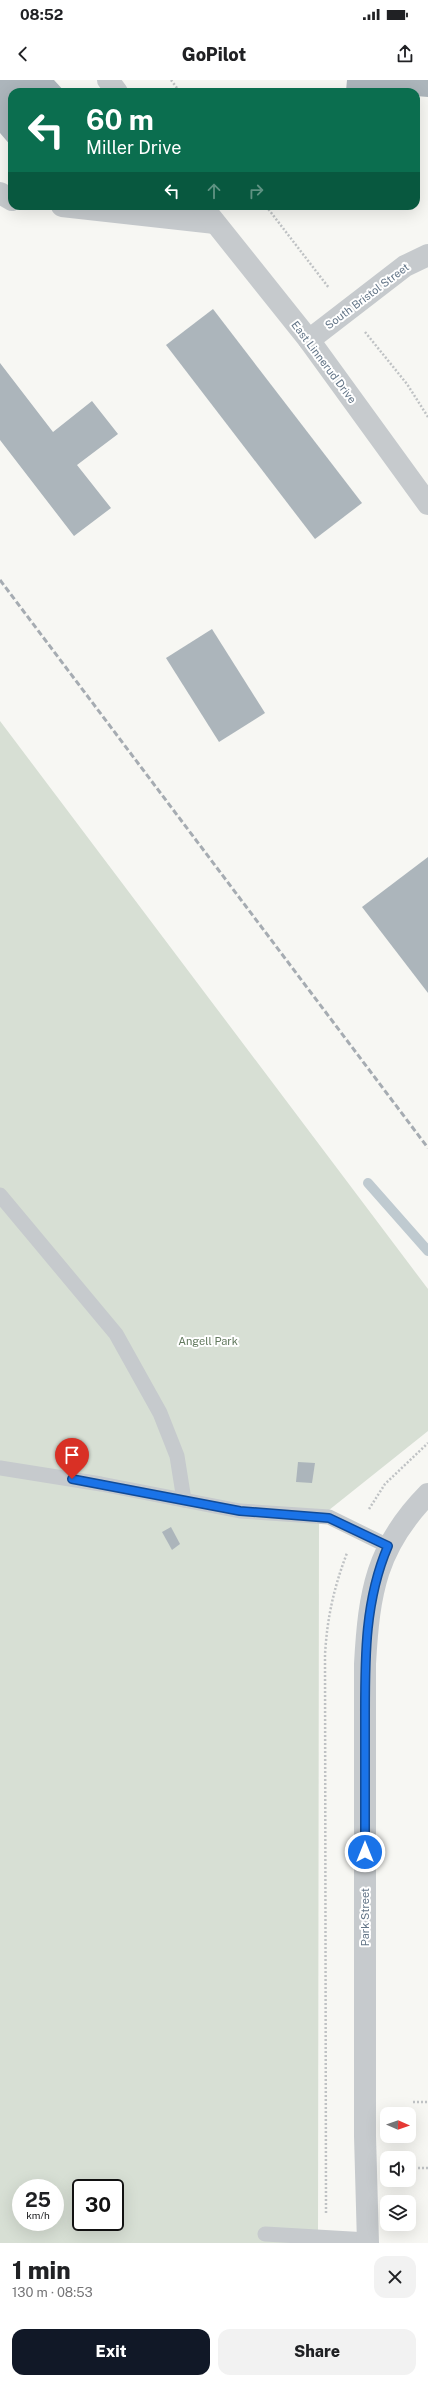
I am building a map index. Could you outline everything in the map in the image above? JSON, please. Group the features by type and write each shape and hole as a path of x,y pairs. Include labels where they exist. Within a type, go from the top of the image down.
{"street":[{"path":"135,210 208,214"},
{"name":"East Linnerud Drive","path":"208,214 309,340 428,504"},
{"name":"South Bristol Street","path":"309,340 405,266 428,255"},
{"name":"Park Street","path":"368,2242 365,2136 365,1664 368,1618 380,1564 388,1546 412,1511 428,1494"}],"lane":[{"path":"0,1195 116,1334 160,1413 177,1456 184,1500"},
{"path":"0,1468 240,1511 329,1518 388,1546"},
{"path":"265,2234 368,2242"}],"path":[{"path":"269,210 291,240"},
{"path":"406,384 428,417"},
{"path":"370,1507 385,1484 428,1443"},
{"path":"326,2239 325,1654 327,1620 334,1588 348,1551"},
{"path":"413,2102 428,2102"},
{"path":"416,2168 428,2168"}],"green space":[{"name":"Angell Park","path":"0,721 428,1289 428,1431 319,1518 318,2243 0,2243"}],"building":[{"path":"0,80 54,80 61,88 8,88 8,142 0,133"},
{"path":"347,80 428,80 428,97 420,96 420,88 346,88"},
{"path":"213,309 362,503 315,539 166,345"},
{"path":"0,363 53,432 92,401 118,434 77,465 111,508 74,536 0,440"},
{"path":"212,629 265,713 219,742 166,658"},
{"path":"428,857 428,993 362,907"},
{"path":"298,1462 315,1463 312,1483 296,1482"},
{"path":"171,1527 180,1544 172,1550 162,1532"}],"waterway":[{"path":"368,1183 428,1251"}],"railway":[{"path":"0,580 428,1148"}],"route":[{"path":"72,1479 240,1511 329,1518 388,1546 380,1564 367,1624 365,1664 365,1852"}]}
